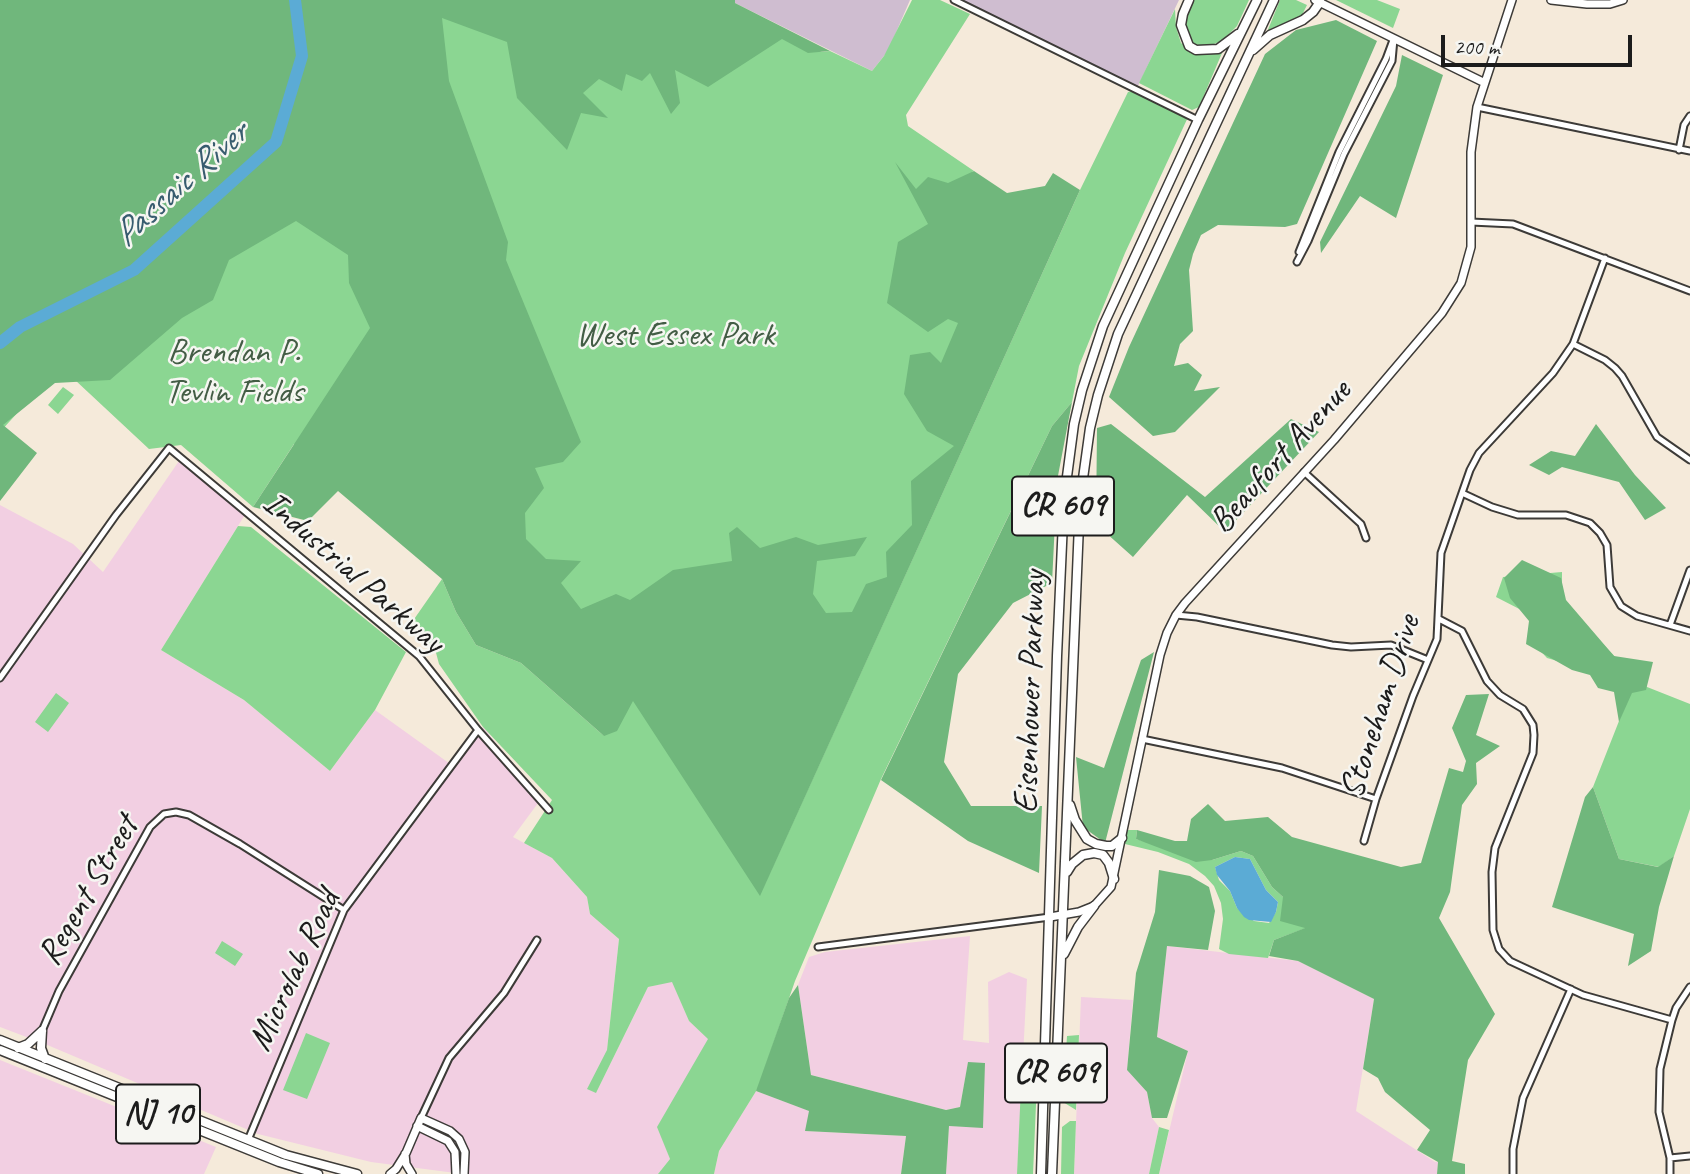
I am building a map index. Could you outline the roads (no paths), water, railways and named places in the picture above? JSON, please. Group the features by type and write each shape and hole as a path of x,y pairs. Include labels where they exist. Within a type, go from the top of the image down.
{"main road":[{"path":"1189,0 1181,25 1189,46 1196,50 1218,49 1245,26"},
{"name":"Eisenhower Parkway","path":"1041,1174 1056,667 1064,499 1074,424 1085,379 1103,326 1257,0"},
{"name":"Eisenhower Parkway","path":"1052,1174 1080,500 1090,428 1118,334 1274,0"},
{"path":"1245,60 1270,35 1303,20 1318,1"},
{"path":"1068,798 1074,820 1087,839 1096,844 1112,846 1122,838"},
{"path":"1066,874 1072,864 1083,855 1094,853 1103,855 1109,863 1114,879"},
{"path":"1062,960 1078,926 1094,906"},
{"path":"18,1048 28,1044 42,1031"},
{"path":"42,1031 41,1048 45,1059"},
{"name":"NJ 10","path":"0,1040 248,1140 302,1160 357,1174"},
{"name":"NJ 10","path":"0,1051 279,1162 318,1174"}],"street":[{"path":"954,0 1198,120"},
{"name":"Beaufort Avenue","path":"1094,906 1107,894 1114,879 1161,648 1176,615 1304,472 1452,299 1467,265 1471,247 1471,152 1477,107 1483,82 1513,0"},
{"path":"1551,0 1610,4 1623,0"},
{"path":"1318,1 1483,82"},
{"path":"1394,39 1392,61 1344,154 1297,262 1303,240 1339,152 1394,39"},
{"path":"1477,107 1690,151"},
{"path":"1679,150 1684,125 1690,116"},
{"path":"1471,222 1513,224 1690,291"},
{"name":"Stoneham Drive","path":"1364,841 1413,696 1437,639 1441,553 1462,493 1479,453 1553,373 1573,344 1605,258"},
{"path":"1573,344 1615,368 1657,437 1690,460"},
{"name":"Industrial Parkway","path":"0,678 127,500 169,448 419,656 478,730 549,810"},
{"path":"1304,472 1362,524 1366,538"},
{"path":"1462,493 1518,515 1566,515 1590,523 1607,545 1610,587 1615,600 1631,613 1690,631"},
{"path":"1670,625 1690,570"},
{"path":"1176,615 1332,645 1391,645 1428,660"},
{"path":"1439,619 1462,631 1487,681 1500,695 1523,709 1533,725 1532,753 1495,848 1492,872 1494,939 1510,961 1571,989 1611,1004 1672,1020"},
{"name":"Microlab Road","path":"248,1140 344,910 478,730"},
{"path":"1142,739 1282,768 1376,799"},
{"name":"Regent Street","path":"42,1031 59,991 150,827 164,814 188,814 344,910"},
{"path":"818,947 1050,917 1094,906"},
{"path":"390,1174 405,1153 449,1058 504,993 537,940"},
{"path":"1670,1174 1670,1158 1659,1112 1660,1069 1672,1020 1690,987"},
{"path":"1513,1174 1515,1136 1523,1098 1571,989"},
{"path":"421,1118 445,1128 459,1139 466,1159 464,1174"},
{"path":"417,1126 448,1141 455,1153 456,1174"},
{"path":"405,1153 406,1164 412,1174"},
{"path":"1670,1158 1690,1156"}],"water":[{"path":"1235,857 1250,859 1266,890 1278,902 1271,922 1244,917 1230,891 1217,875 1215,867"}],"waterway":[{"name":"Passaic River","path":"0,343 20,327 134,270 276,142 302,56 295,0"}],"park label":[{"name":"West Essex Park","path":"675,336"},
{"name":"Brendan P. Tevlin Fields","path":"234,373"}]}
